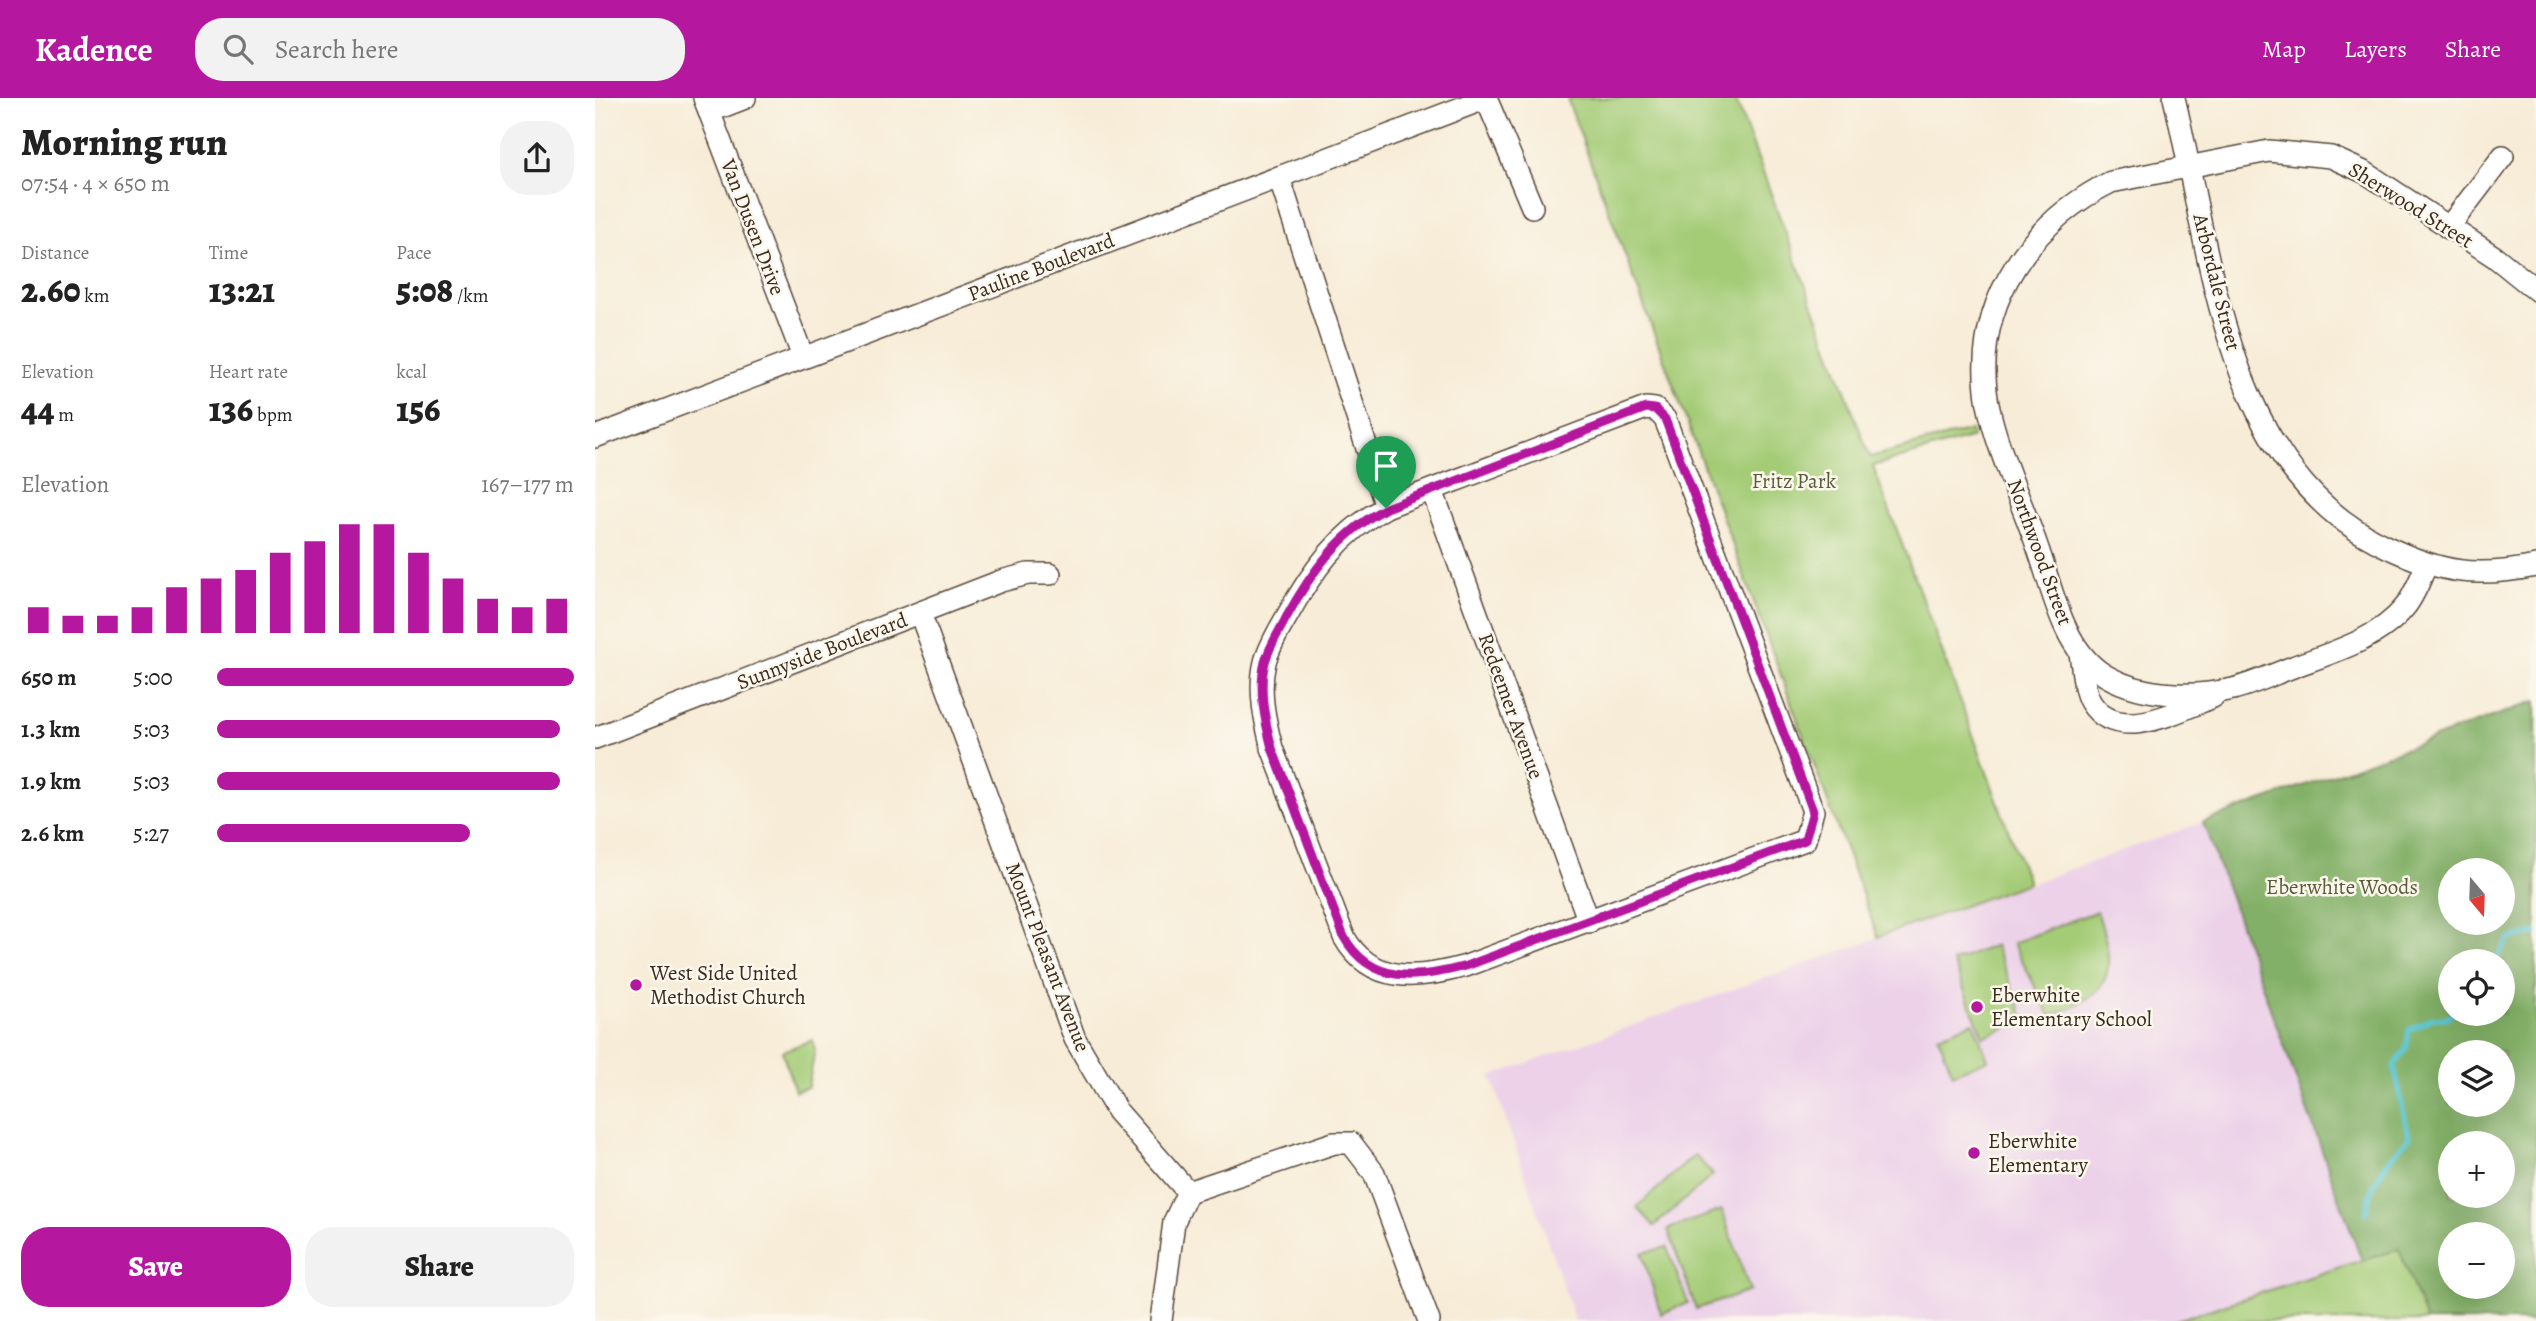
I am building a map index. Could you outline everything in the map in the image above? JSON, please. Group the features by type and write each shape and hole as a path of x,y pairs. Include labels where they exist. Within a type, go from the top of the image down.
{"street":[{"path":"706,105 745,98"},
{"path":"1487,98 1532,208"},
{"name":"Pauline Boulevard","path":"595,437 1487,98"},
{"name":"Arbordale Street","path":"2174,98 2223,323 2258,414 2285,460 2323,506 2370,540 2427,566 2463,572 2502,573 2536,566"},
{"name":"Van Dusen Drive","path":"706,105 803,357"},
{"name":"Sherwood Street","path":"2191,168 2269,151 2330,157 2366,173 2495,257 2536,290"},
{"path":"2448,228 2503,156"},
{"name":"Northwood Street","path":"2191,168 2111,182 2092,191 2058,217 2016,262 1994,303 1985,348 1986,392 2003,450 2047,575 2080,654 2101,672 2140,691 2194,693 2234,688 2352,645 2383,627 2405,608 2427,566"},
{"path":"1279,177 1386,508"},
{"path":"1655,409 1665,419 1813,811 1805,840 1589,922 1443,972 1408,976 1370,967 1354,955 1339,924 1264,718 1265,663 1305,584 1333,546 1358,523 1386,508 1432,490 1636,411 1655,409"},
{"name":"Redeemer Avenue","path":"1432,490 1589,922"},
{"name":"Sunnyside Boulevard","path":"595,738 1001,581 1028,574 1050,574"},
{"name":"Mount Pleasant Avenue","path":"919,613 1075,1039 1117,1111 1188,1192"},
{"path":"2080,654 2091,703 2113,721 2136,723 2165,716 2234,688"},
{"path":"1161,1321 1174,1222 1188,1192 1334,1143 1351,1143 1374,1173 1429,1321"}],"shaded area":[{"name":"Eberwhite Elementary School","path":"2203,822 2362,1261 2175,1321 1575,1321 1491,1076"}],"green space":[{"name":"Fritz Park","path":"1573,98 1735,98 1870,457 1971,430 1973,437 1873,466 2028,883 1878,937 1568,101"},
{"name":"Eberwhite Woods","path":"2536,701 2536,1321 2426,1321 2399,1249 2362,1261 2203,822"},
{"path":"2097,911 2107,950 2108,966 2105,978 2087,999 2050,1016 2013,943"},
{"path":"1995,945 2025,1020 1983,1037 1953,962"},
{"path":"1973,1022 1988,1059 1953,1074 1938,1036"},
{"path":"812,1040 815,1050 808,1087 795,1091 782,1051"},
{"path":"1695,1155 1713,1175 1654,1226 1637,1207"},
{"path":"1722,1210 1750,1291 1696,1309 1668,1229"},
{"path":"1667,1247 1688,1303 1661,1314 1642,1253"},
{"path":"2399,1248 2426,1321 2174,1321"}],"waterway":[{"path":"2503,949 2509,939 2536,933"},
{"path":"2366,1213 2371,1192 2381,1172 2409,1138 2394,1066 2406,1049 2409,1030 2432,1018 2438,1018"}],"place":[{"name":"West Side United Methodist Church","path":"636,985"},
{"name":"Eberwhite Elementary School","path":"1977,1007"},
{"name":"Eberwhite Elementary","path":"1974,1153"}],"route":[{"path":"1655,409 1665,419 1813,811 1811,827 1805,840 1571,929 1443,972 1408,976 1370,967 1354,955 1344,937 1272,748 1264,718 1265,663 1305,584 1333,546 1358,523 1386,508 1636,411 1655,409"}]}
